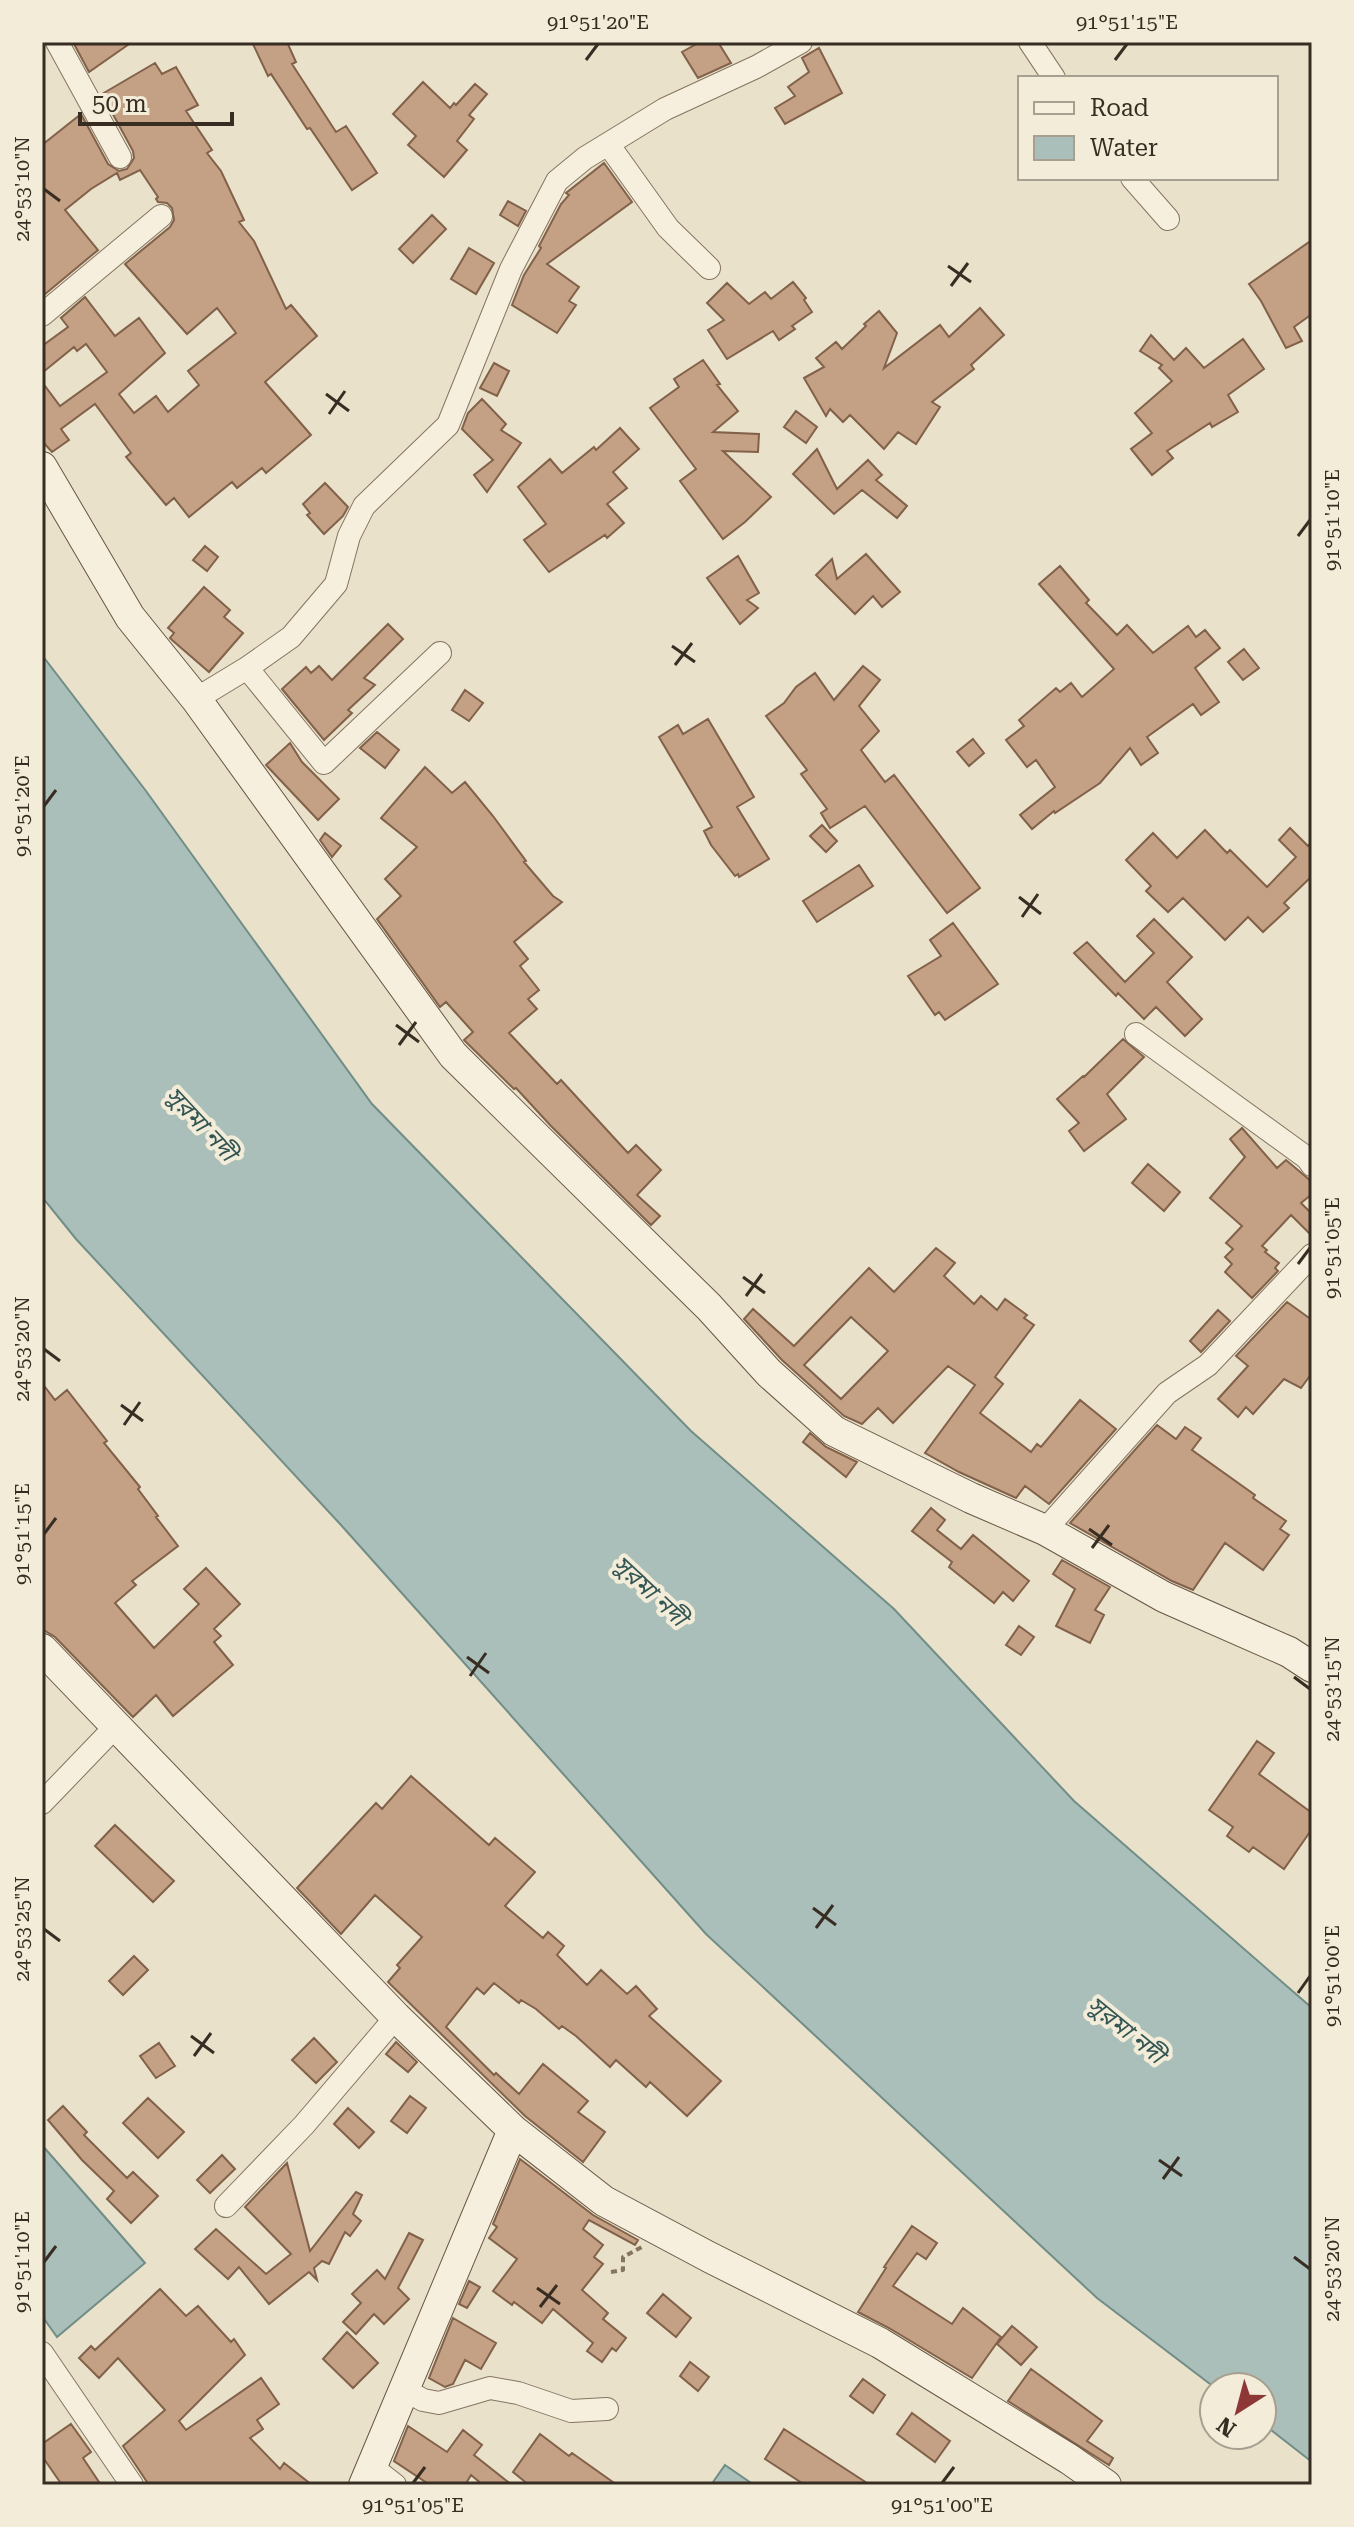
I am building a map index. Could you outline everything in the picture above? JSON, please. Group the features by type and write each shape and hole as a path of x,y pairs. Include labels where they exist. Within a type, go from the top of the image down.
{"street":[{"path":"57,42 120,157"},
{"path":"196,699 291,637 336,584 349,536 364,506 448,425 511,269 557,181 585,158 665,109 756,67 801,42"},
{"path":"1030,42 1053,76"},
{"path":"608,144 668,228 709,268"},
{"path":"1134,180 1168,219"},
{"path":"42,315 161,216"},
{"path":"42,467 130,617 196,699 453,1055 709,1307 769,1373 834,1431 971,1498 1045,1530 1164,1597 1289,1652 1312,1667"},
{"path":"247,668 324,763 440,653"},
{"path":"1136,1034 1310,1159"},
{"path":"1045,1530 1167,1393 1208,1365 1312,1255"},
{"path":"42,1649 396,2017 513,2130 604,2201 880,2343 1106,2485"},
{"path":"42,1803 115,1727"},
{"path":"226,2206 304,2125 396,2017"},
{"path":"377,2479 403,2389 513,2130"},
{"path":"42,2353 132,2485"},
{"path":"403,2389 423,2400 439,2403 490,2388 518,2393 571,2411 607,2409"}],"path":[{"path":"611,2272 623,2270 623,2257 665,2234"}],"water":[{"name":"সুরমা নদী","path":"42,655 146,791 372,1104 691,1431 894,1609 1074,1801 1312,2008 1312,2462 1278,2435 1278,2371 1198,2371 1198,2375 1097,2298 706,1934 341,1525 76,1239 42,1197"},
{"path":"42,2145 145,2263 57,2337 42,2316"},
{"path":"725,2465 754,2485 711,2485"}],"building":[{"path":"73,42 132,42 89,72"},
{"path":"252,42 287,42 296,62 292,64 336,132 346,126 377,173 352,190 271,74 268,76"},
{"path":"700,42 718,42 731,63 698,78 682,52"},
{"path":"819,48 842,93 785,124 775,108 795,96 788,87 809,72 802,58"},
{"path":"155,63 162,74 176,67 198,105 186,111 212,150 207,153 221,171 244,220 239,222 254,241 286,309 291,305 317,336 265,382 311,435 266,473 262,468 237,488 232,482 189,517 174,498 166,505 126,457 131,453 95,404 61,429 69,440 52,452 42,441 42,382 60,406 107,372 86,344 77,351 74,347 42,373 42,346 68,327 61,318 85,297 115,336 139,318 165,353 119,394 134,413 156,396 168,412 199,385 188,371 236,333 217,308 187,334 125,264 170,227 174,220 172,208 167,203 158,202 158,197 140,170 120,180 117,173 65,210 98,250 44,295 42,293 42,145 81,114 108,164 119,171 127,169 134,158 133,151 102,94"},
{"path":"423,82 450,108 475,84 487,94 469,115 474,119 457,141 467,150 444,177 408,145 416,136 393,114"},
{"path":"604,163 632,202 547,264 579,287 569,301 576,305 557,333 512,305 524,275 541,248 539,246 569,195 566,193"},
{"path":"508,201 526,211 518,226 500,215"},
{"path":"432,215 446,229 413,263 399,249"},
{"path":"1312,240 1312,314 1294,327 1302,341 1286,348 1249,284"},
{"path":"469,248 494,263 476,294 451,279"},
{"path":"793,282 806,298 804,300 812,312 779,340 773,331 727,359 708,330 724,320 707,303 727,283 749,304 765,292 771,299"},
{"path":"980,308 1004,335 971,365 974,369 932,402 940,407 916,444 898,432 884,449 850,415 843,422 830,409 826,416 804,378 824,367 816,358 836,342 842,349 879,311 897,333 884,368 940,325 949,337"},
{"path":"1151,335 1174,360 1186,348 1204,368 1243,339 1264,369 1228,395 1238,412 1212,427 1210,423 1167,451 1173,458 1152,475 1131,449 1152,433 1135,413 1172,381 1159,368 1162,365 1140,351"},
{"path":"703,360 720,384 717,385 738,411 713,432 759,434 758,452 723,451 771,497 723,539 680,481 696,469 650,408 679,387 674,379"},
{"path":"494,363 509,371 497,396 480,388"},
{"path":"482,399 506,424 501,430 521,443 487,492 474,475 493,460 462,429 468,413"},
{"path":"796,411 817,427 806,443 784,427"},
{"path":"620,428 639,449 613,472 627,488 607,504 624,523 607,538 605,535 549,572 524,540 546,524 518,487 550,459 562,473 594,447 596,450"},
{"path":"817,449 837,489 868,460 882,475 876,480 907,506 897,518 862,490 834,514 793,474"},
{"path":"325,483 348,507 324,534 307,515 310,513 303,504"},
{"path":"205,546 218,557 207,571 193,560"},
{"path":"866,554 900,592 882,607 873,596 855,614 816,575 832,559 837,579"},
{"path":"738,556 759,593 747,600 758,608 740,624 707,578"},
{"path":"1060,566 1089,600 1086,603 1117,635 1127,625 1153,653 1188,626 1196,637 1205,630 1220,648 1195,668 1219,702 1201,715 1193,704 1147,737 1158,753 1141,765 1130,748 1100,783 1054,811 1032,829 1020,815 1055,787 1036,760 1027,767 1006,740 1024,726 1019,720 1056,688 1060,692 1071,683 1082,697 1114,669 1039,584"},
{"path":"204,587 230,610 224,617 243,633 209,672 170,638 174,633 168,628"},
{"path":"388,624 403,639 364,678 375,685 348,710 352,713 324,740 282,689 306,667 311,673 319,666 332,680"},
{"path":"1244,649 1259,668 1243,680 1228,662"},
{"path":"863,666 880,680 859,706 879,731 861,750 885,782 894,775 980,888 947,913 865,806 830,828 821,813 827,809 801,774 807,770 766,716 815,673 834,700"},
{"path":"465,690 483,703 469,721 452,710"},
{"path":"708,719 754,797 737,807 769,859 739,877 711,845 704,831 712,827 659,737 678,725 683,734"},
{"path":"377,732 399,750 385,768 360,748"},
{"path":"973,739 984,753 969,766 957,752"},
{"path":"290,743 302,762 339,799 318,820 266,765"},
{"path":"425,767 452,793 465,782 524,862 562,902 514,942 528,959 520,966 539,990 528,999 537,1009 509,1033 557,1084 561,1080 628,1153 636,1145 661,1170 637,1195 660,1216 651,1225 516,1088 464,1040 473,1032 446,1002 440,1007 377,919 401,896 385,879 417,847 381,818"},
{"path":"822,825 837,841 826,852 810,836"},
{"path":"1290,828 1308,846 1312,842 1312,876 1284,903 1289,908 1263,932 1248,917 1225,940 1183,898 1168,912 1146,891 1151,886 1126,860 1153,833 1177,858 1205,830 1267,887 1296,857 1279,840"},
{"path":"325,833 341,846 332,857 320,840"},
{"path":"859,865 873,886 817,922 803,901"},
{"path":"1154,919 1192,957 1167,982 1202,1019 1185,1036 1156,1007 1144,1019 1118,993 1116,996 1074,953 1087,942 1125,982 1154,953 1137,936"},
{"path":"953,923 998,984 945,1020 939,1012 935,1015 908,976 941,956 930,940"},
{"path":"1123,1039 1144,1057 1107,1094 1126,1119 1084,1151 1069,1131 1079,1123 1057,1099"},
{"path":"1242,1128 1277,1168 1286,1160 1312,1182 1312,1194 1301,1203 1312,1214 1312,1236 1291,1215 1262,1246 1279,1263 1275,1268 1278,1271 1252,1298 1225,1272 1232,1264 1225,1257 1233,1249 1226,1243 1242,1226 1210,1198 1245,1157 1230,1139"},
{"path":"1148,1164 1180,1192 1164,1211 1132,1183"},
{"path":"936,1248 955,1263 944,1276 974,1304 981,1296 997,1310 1005,1299 1027,1315 1024,1318 1034,1325 995,1377 1003,1384 980,1413 1031,1452 1037,1444 1041,1447 1080,1400 1116,1429 1049,1504 1025,1486 1016,1498 925,1453 975,1385 948,1366 893,1423 878,1408 862,1424 844,1416 782,1360 744,1319 753,1309 794,1346 869,1268 894,1292","holes":["851,1317 888,1351 841,1399 804,1365"]},
{"path":"1287,1302 1312,1320 1312,1373 1301,1388 1284,1379 1253,1414 1246,1407 1238,1417 1218,1399 1248,1366 1236,1356"},
{"path":"1218,1310 1230,1321 1201,1352 1190,1341"},
{"path":"42,1383 55,1400 67,1390 140,1487 138,1489 156,1517 178,1546 132,1581 136,1585 115,1603 154,1648 199,1604 184,1589 206,1568 240,1604 214,1629 221,1636 214,1642 233,1665 173,1716 156,1695 133,1717 55,1637 42,1629"},
{"path":"1157,1425 1176,1439 1185,1427 1201,1438 1192,1450 1286,1521 1280,1529 1289,1535 1263,1570 1225,1543 1193,1590 1070,1523"},
{"path":"810,1433 826,1447 857,1462 846,1477 803,1442"},
{"path":"931,1508 945,1520 937,1530 961,1549 973,1535 1029,1581 1013,1601 1003,1592 994,1603 949,1567 952,1562 912,1531"},
{"path":"1062,1560 1110,1587 1095,1610 1104,1615 1090,1643 1056,1626 1075,1589 1053,1574"},
{"path":"1019,1626 1034,1637 1021,1655 1006,1645"},
{"path":"1257,1741 1274,1753 1259,1774 1312,1813 1312,1829 1284,1869 1253,1847 1249,1852 1227,1836 1233,1827 1209,1810"},
{"path":"411,1776 489,1845 495,1838 535,1872 505,1906 543,1938 548,1932 564,1946 557,1955 587,1985 601,1970 627,1994 636,1986 657,2009 649,2016 721,2081 687,2116 650,2082 646,2087 616,2060 610,2067 576,2036 562,2026 559,2029 536,2009 521,2000 519,2003 494,1983 484,1994 477,1988 446,2027 494,2075 496,2073 519,2094 543,2064 588,2101 578,2112 605,2132 583,2162 525,2116 388,1982 400,1968 397,1965 422,1937 375,1895 341,1934 297,1888 376,1803 382,1809"},
{"path":"115,1825 174,1881 153,1902 95,1846"},
{"path":"134,1956 148,1970 123,1995 109,1981"},
{"path":"314,2038 337,2062 316,2083 292,2060"},
{"path":"396,2042 417,2062 408,2072 386,2054"},
{"path":"159,2043 175,2066 156,2078 140,2056"},
{"path":"410,2096 426,2108 407,2133 391,2121"},
{"path":"148,2098 184,2132 158,2158 123,2123"},
{"path":"63,2106 87,2132 84,2135 127,2178 133,2172 158,2196 131,2223 107,2199 114,2191 48,2120"},
{"path":"348,2108 374,2132 359,2148 334,2124"},
{"path":"222,2155 235,2169 210,2193 197,2180"},
{"path":"520,2159 593,2215 638,2240 635,2245 589,2220 583,2229 603,2245 594,2257 603,2264 582,2290 608,2313 603,2319 626,2338 616,2351 612,2348 602,2362 587,2351 593,2343 553,2309 542,2323 493,2291 517,2259 489,2238 497,2227 493,2224"},
{"path":"287,2163 310,2251 356,2192 362,2195 353,2214 361,2221 350,2236 345,2232 329,2264 322,2261 314,2268 317,2280 309,2272 269,2304 239,2267 228,2279 195,2249 216,2229 266,2274 291,2254 245,2207"},
{"path":"912,2226 937,2243 926,2259 917,2253 893,2286 952,2324 963,2308 1001,2337 972,2378 858,2312"},
{"path":"409,2233 423,2240 398,2288 409,2299 384,2324 374,2314 356,2334 343,2322 361,2303 352,2294 377,2270 385,2279"},
{"path":"469,2281 480,2287 467,2308 459,2304"},
{"path":"160,2289 186,2316 198,2306 231,2342 234,2339 245,2355 179,2421 186,2430 261,2378 279,2404 257,2420 263,2429 250,2438 280,2469 284,2463 312,2485 149,2485 123,2446 165,2410 118,2358 99,2378 79,2358 91,2346 95,2350"},
{"path":"663,2294 691,2318 676,2337 647,2313"},
{"path":"453,2318 496,2343 481,2369 465,2360 453,2384 445,2387 429,2378"},
{"path":"1012,2326 1037,2347 1021,2365 997,2344"},
{"path":"347,2332 378,2363 353,2388 323,2359"},
{"path":"690,2362 709,2377 698,2391 680,2376"},
{"path":"1031,2369 1102,2421 1087,2441 1113,2458 1109,2465 1008,2401"},
{"path":"863,2379 885,2395 873,2413 850,2396"},
{"path":"912,2413 950,2441 935,2462 897,2434"},
{"path":"71,2424 91,2452 83,2458 101,2485 62,2485 42,2456 42,2444"},
{"path":"408,2426 447,2452 463,2430 482,2445 474,2455 512,2485 483,2485 471,2475 465,2485 430,2485 394,2461"},
{"path":"784,2429 870,2485 805,2485 765,2459"},
{"path":"540,2434 617,2485 529,2485 513,2472"}]}
